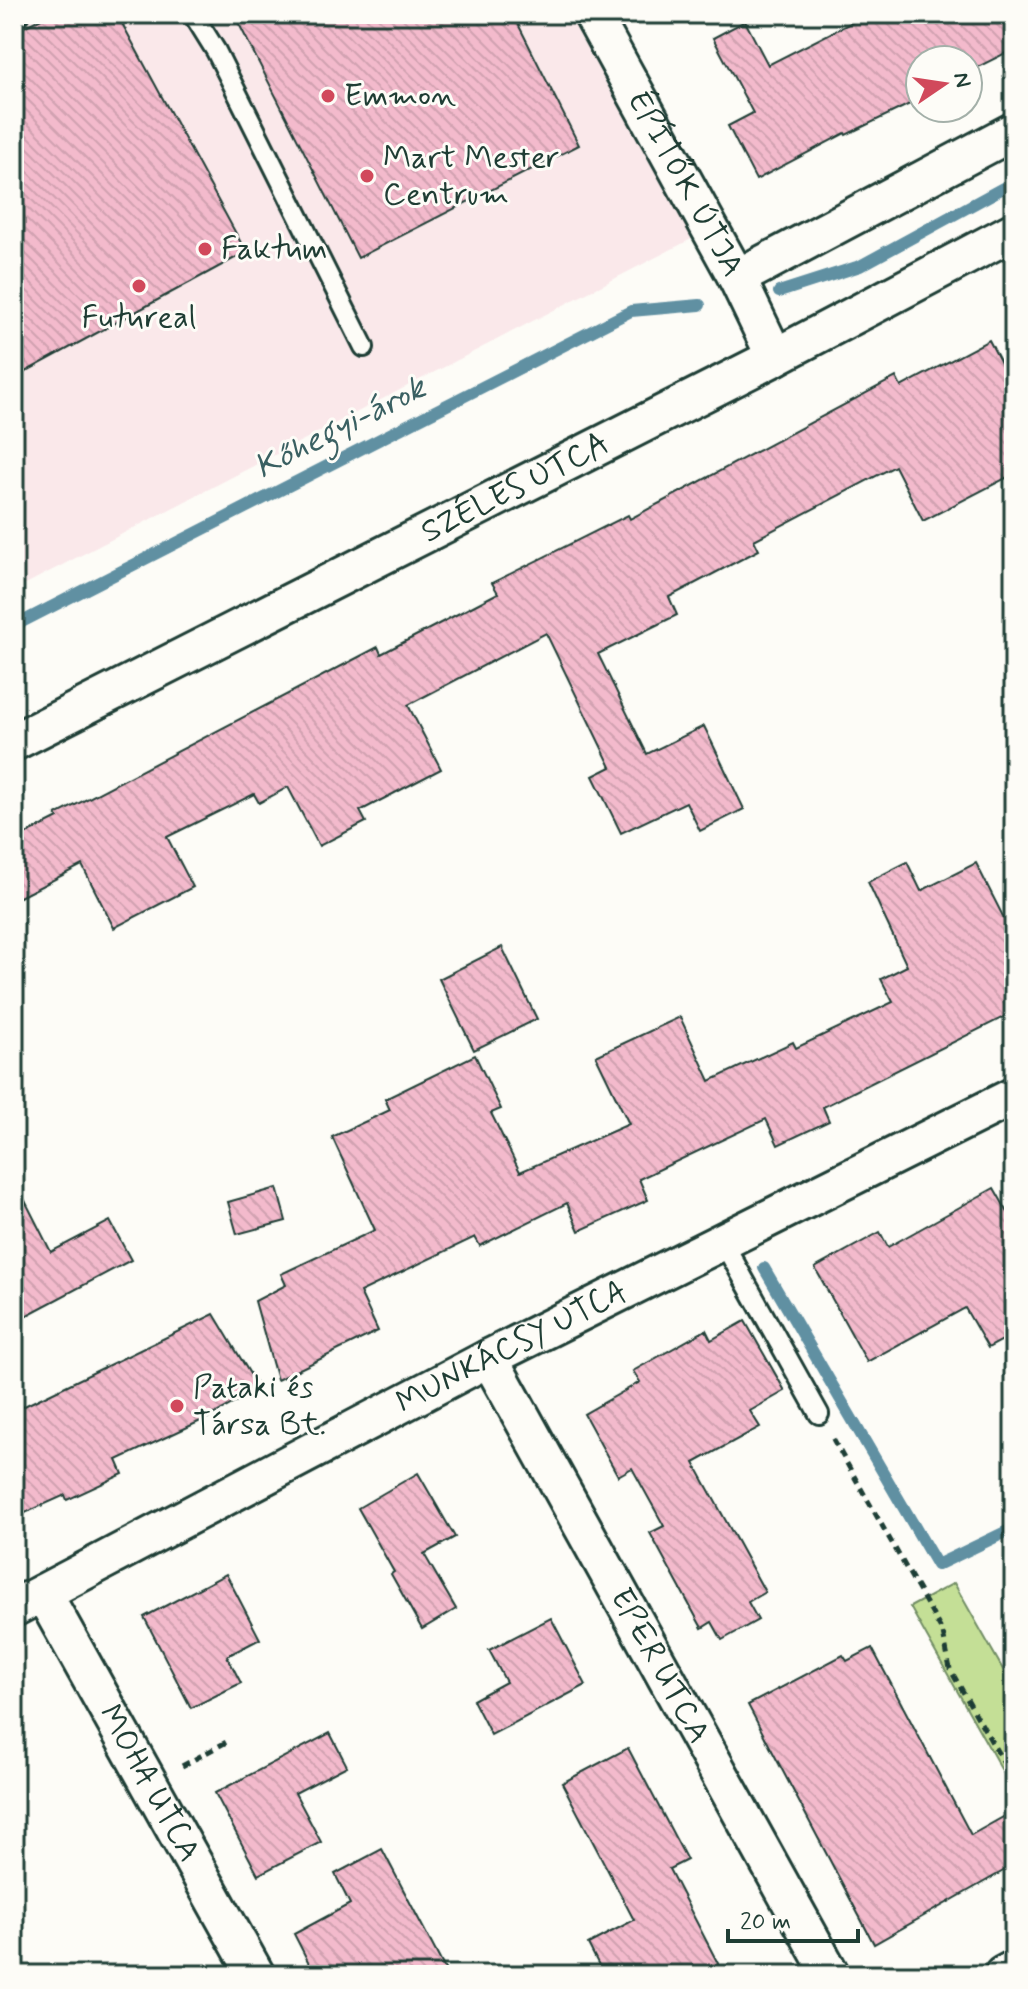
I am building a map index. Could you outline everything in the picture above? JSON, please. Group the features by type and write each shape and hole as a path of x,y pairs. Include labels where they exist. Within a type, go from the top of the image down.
{"street":[{"name":"ÉPÍTŐK ÚTJA","path":"592,14 737,278 775,357"},
{"path":"737,278 1014,131"},
{"name":"SZÉLES UTCA","path":"14,742 775,357 1014,231"},
{"name":"MUNKÁCSY UTCA","path":"29,1600 489,1358 1014,1096"},
{"name":"EPER UTCA","path":"489,1358 831,1975"},
{"name":"MOHA UTCA","path":"29,1600 150,1784 256,1975"},
{"path":"1003,1975 1014,1969"}],"lane":[{"path":"193,14 216,51 364,347"},
{"path":"209,14 216,51"},
{"path":"723,1242 819,1414"}],"path":[{"path":"819,1414 943,1633 950,1669 1014,1781"},
{"path":"150,1784 230,1740"}],"shaded area":[{"path":"14,14 616,14 724,222 14,590"}],"green space":[{"path":"954,1583 1014,1689 1014,1792 910,1607"}],"building":[{"path":"49,14 117,14 246,252 14,378 14,32"},
{"path":"234,14 513,14 579,145 358,258"},
{"path":"868,14 1014,14 1014,49 984,64 984,44 904,44 904,107 845,133 756,180 728,126 753,113 713,38 745,21 768,65"},
{"path":"989,340 1014,388 1014,474 923,521 895,466 754,540 759,550 669,597 677,615 598,654 647,754 704,726 744,809 700,831 686,802 621,833 593,776 611,767 546,633 408,705 441,769 360,811 366,822 319,846 288,787 259,803 254,794 167,837 193,887 114,928 82,865 14,900 14,840 58,818 56,815 378,647 381,654 498,593 492,583 628,515 630,519 896,377 901,387"},
{"path":"907,862 921,891 976,863 1014,938 1014,1012 823,1107 829,1121 778,1145 766,1119 639,1179 648,1200 579,1231 567,1203 480,1246 475,1237 360,1292 378,1331 277,1380 255,1301 286,1285 281,1274 375,1230 332,1137 390,1110 385,1099 475,1055 501,1109 491,1113 520,1172 629,1124 596,1056 680,1017 710,1081 793,1042 796,1048 893,1002 881,979 907,966 868,882"},
{"path":"502,947 537,1019 474,1050 439,979"},
{"path":"14,1179 51,1252 110,1221 131,1260 14,1322"},
{"path":"277,1188 286,1221 237,1234 228,1202"},
{"path":"994,1188 1014,1223 1014,1334 988,1348 965,1308 867,1362 815,1268 880,1232 888,1247"},
{"path":"214,1314 259,1389 207,1418 117,1460 123,1474 67,1500 65,1495 14,1518 14,1411"},
{"path":"745,1321 785,1391 750,1411 760,1427 694,1463 765,1592 748,1602 758,1620 722,1640 712,1622 702,1628 650,1533 664,1526 632,1468 618,1476 584,1414 640,1382 633,1371 706,1330 711,1340"},
{"path":"418,1473 455,1537 424,1554 456,1609 422,1629 358,1508"},
{"path":"226,1574 260,1639 227,1656 241,1683 191,1708 144,1617"},
{"path":"551,1618 586,1685 491,1735 473,1700 506,1682 489,1650"},
{"path":"872,1648 971,1835 1014,1811 1014,1865 874,1944 748,1705 843,1655 847,1661"},
{"path":"330,1733 347,1766 295,1793 321,1842 258,1875 215,1793"},
{"path":"628,1748 687,1860 669,1869 724,1975 604,1975 588,1944 634,1920 562,1783"},
{"path":"382,1849 448,1975 315,1975 294,1934 350,1904 335,1874"}],"waterway":[{"name":"Kőhegyi-árok","path":"779,292 860,266 1014,182"},
{"name":"Kőhegyi-árok","path":"14,626 631,311 700,305"},
{"path":"764,1268 937,1565 1014,1528"}],"place":[{"name":"Emmon","path":"328,96"},
{"name":"Mart Mester Centrum","path":"367,176"},
{"name":"Faktum","path":"205,249"},
{"name":"Futureal","path":"139,286"},
{"name":"Pataki és Társa Bt.","path":"177,1406"}]}
